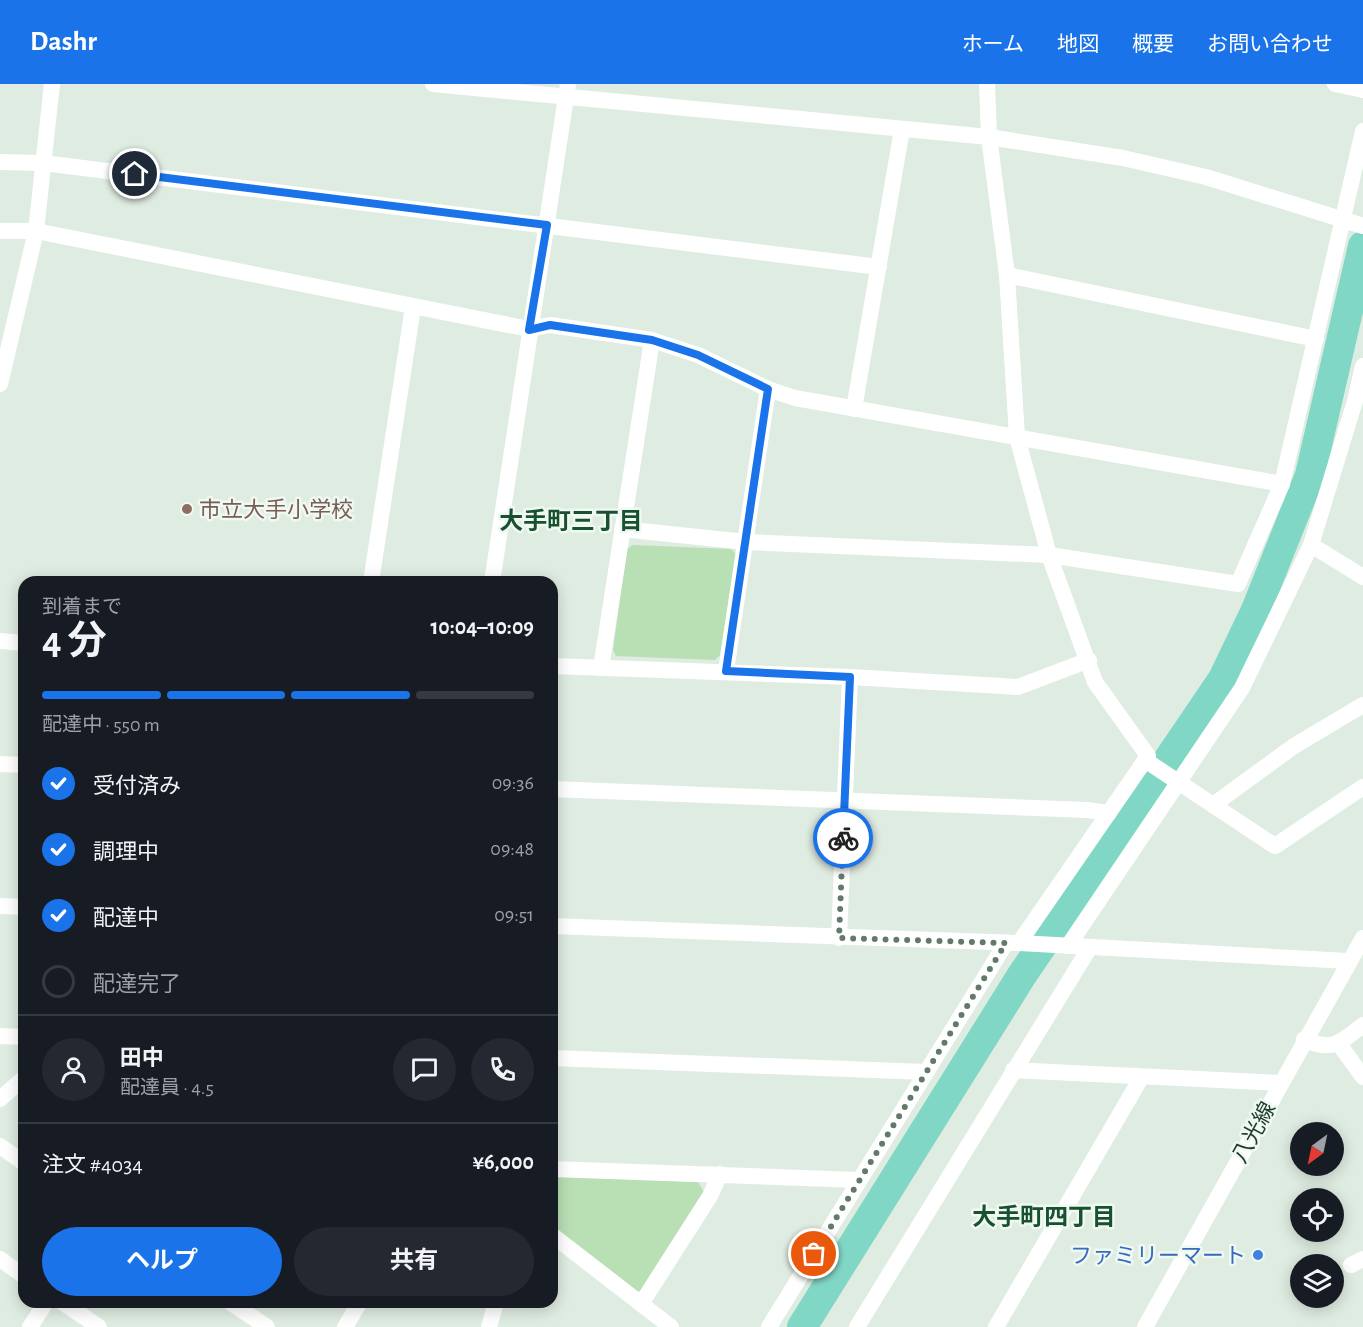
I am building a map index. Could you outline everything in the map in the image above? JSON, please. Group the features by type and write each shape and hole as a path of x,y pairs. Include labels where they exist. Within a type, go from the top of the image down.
{"street":[{"path":"0,384 36,231 52,84"},
{"path":"433,84 566,90 989,137 1123,158 1206,177 1352,222"},
{"path":"987,84 989,137 1007,274 1017,437 1049,555 1089,660 1095,682 1148,756 1149,762 1275,846 1363,787"},
{"path":"1335,84 1363,90"},
{"path":"493,576 566,90"},
{"path":"854,409 902,129"},
{"path":"622,529 746,542 1049,555 1238,584 1282,484 1316,339 1352,222 1363,131"},
{"path":"0,162 43,163 879,267"},
{"path":"0,231 36,231 529,330 550,325 652,340 698,355 768,389 795,398 1282,484"},
{"path":"1007,274 1316,339"},
{"path":"372,576 413,307"},
{"path":"601,668 652,340"},
{"path":"1068,946 1175,780 1242,688 1311,545 1359,404 1363,366"},
{"path":"726,671 768,389"},
{"path":"1311,545 1363,578"},
{"path":"0,642 18,643"},
{"path":"558,666 726,671 1018,687 1089,660"},
{"path":"839,938 850,677"},
{"path":"1214,805 1294,746 1363,705"},
{"path":"769,1327 926,1072 1013,943 1108,813 1149,762"},
{"path":"0,764 18,765"},
{"path":"558,789 1087,810 1108,813"},
{"path":"0,906 18,907"},
{"path":"558,926 1013,943 1348,961"},
{"name":"八光線","path":"1145,1327 1304,1039 1363,938"},
{"path":"859,1326 1090,947"},
{"path":"1304,1039 1320,1047 1338,1044 1363,1025"},
{"path":"0,1036 18,1037"},
{"path":"1338,1044 1363,1077"},
{"path":"558,1058 926,1072"},
{"path":"1013,1070 1280,1083"},
{"path":"996,1327 1141,1078"},
{"path":"0,1099 18,1083"},
{"path":"0,1146 18,1159"},
{"path":"558,1168 859,1180"},
{"path":"641,1304 710,1196 720,1173"},
{"path":"558,1240 671,1327"},
{"path":"0,1259 18,1272"},
{"path":"30,1327 42,1308"},
{"path":"71,1308 99,1327"},
{"path":"239,1308 267,1327"},
{"path":"345,1327 356,1308"},
{"path":"489,1327 494,1308"}],"green space":[{"path":"633,545 731,549 736,554 720,655 715,660 616,656 613,650 627,549"},
{"path":"558,1176 698,1182 704,1192 643,1291 636,1291 558,1231"}],"waterway":[{"path":"802,1327 1022,975 1223,679 1256,610 1310,475 1363,246"}],"way so far":[{"path":"814,1254 1006,943 839,938 843,838"}],"place":[{"name":"市立大手小学校","path":"187,509"},
{"name":"ファミリーマート","path":"1258,1255"}],"district":[{"name":"大手町三丁目","path":"571,521"},
{"name":"大手町四丁目","path":"1044,1217"}],"route":[{"path":"135,174 547,225 529,330 550,325 652,340 698,355 768,389 726,671 850,677 843,838"}]}
